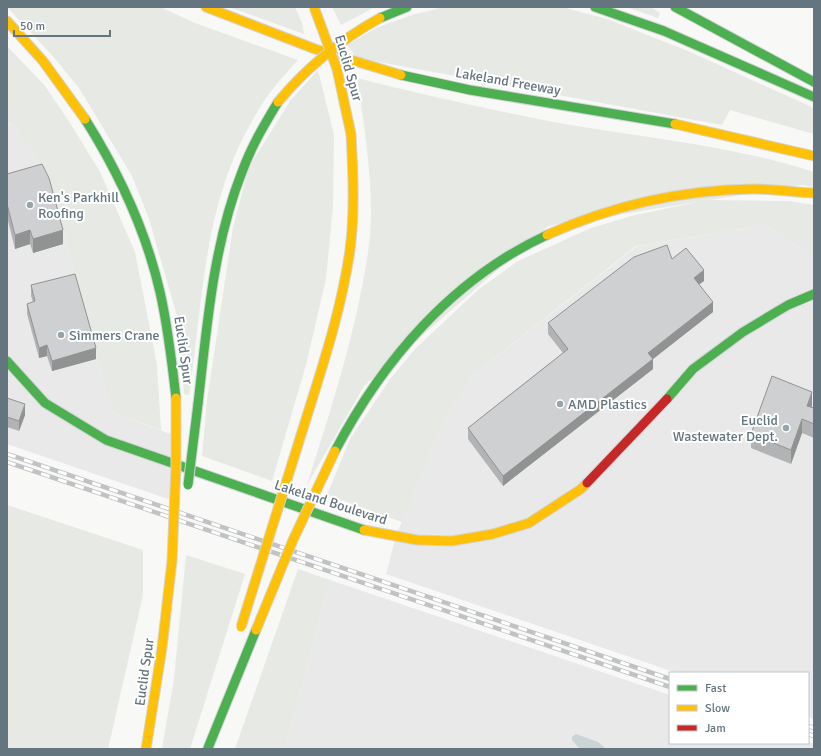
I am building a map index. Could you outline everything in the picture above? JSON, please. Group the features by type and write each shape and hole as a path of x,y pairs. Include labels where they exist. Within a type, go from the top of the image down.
{"main road":[{"name":"Lakeland Freeway","path":"206,7 268,33 312,49 358,64 409,77 487,93 691,127 814,156"},
{"name":"Euclid Spur","path":"240,630 332,332 347,263 353,192 351,134 337,69 326,34 314,7"},
{"path":"187,496 212,295 226,218 245,161 261,129 278,102 300,76 328,50 344,38 380,18 407,7"},
{"path":"595,7 664,31 814,97"},
{"path":"676,7 814,82"},
{"name":"Euclid Spur","path":"7,22 43,61 81,111 105,150 125,190 143,233 158,278 170,342 176,398 176,467 172,561 168,600 146,749"},
{"path":"208,749 293,540 335,451 364,398 412,336 470,282 531,242 583,218 616,207 664,196 711,190 744,188 814,193"},
{"name":"Lakeland Boulevard","path":"7,361 45,403 106,440 365,530 417,540 452,541 493,534 529,522 581,489 649,420 693,369 743,332 788,305 814,294"},
{"path":"172,561 184,510"},
{"path":"208,749 230,669"}],"shaded area":[{"path":"7,7 160,7 195,23 298,60 275,86 258,110 235,155 223,188 214,221 207,256 189,395 184,394 177,316 149,219 132,176 79,88 51,54"},
{"path":"229,7 295,7 302,23 304,34"},
{"path":"332,7 375,7 341,25"},
{"path":"445,7 562,7 607,19 688,51 814,108 814,134 730,110 722,125 357,58 347,45 376,28 415,14"},
{"path":"626,7 651,7 660,13 658,18"},
{"path":"7,46 45,86 70,123 100,172 135,252 157,365 161,430 112,412 48,175 12,123 7,125"},
{"path":"318,70 334,135 333,206 326,279 306,365 272,481 202,456 207,401 233,227 249,167 290,101"},
{"path":"357,78 458,102 559,123 687,143 751,155 814,172 814,187 802,185 548,226 364,386 307,485 337,389 350,341 361,292 369,244 371,224 370,180 365,129"},
{"path":"12,123 48,175 112,412 176,436 174,501 7,444 7,126"},
{"path":"707,200 789,201 814,205 814,257 766,225 636,246 473,375 442,425 402,522 327,495 350,439 390,379 415,349 479,289 518,261 591,228 635,215"},
{"path":"766,225 814,257 814,719 809,717 809,672 674,672 386,574 396,536 442,425 473,375 637,246"},
{"path":"7,505 143,550 143,595 108,749 7,749"},
{"path":"186,555 245,574 190,749 162,749 174,679"},
{"path":"298,569 330,580 285,749 235,749"},
{"path":"330,580 669,695 669,744 809,744 809,742 814,744 814,749 285,749"},
{"path":"576,734 598,742 605,748 610,749 580,749 572,740 572,737"}],"building":[{"name":"Ken's Parkhill Roofing","path":"42,164 49,178 63,230 33,239 30,230 15,235 7,204 7,174"},
{"name":"AMD Plastics","path":"667,245 672,259 686,248 704,270 694,278 713,302 648,353 653,359 503,476 468,428 568,349 548,323 634,257"},
{"name":"Simmers Crane","path":"75,274 96,348 52,361 47,345 39,348 27,304 35,301 31,285"},
{"name":"Euclid Wastewater Dept.","path":"772,376 812,392 807,406 814,408 814,424 802,419 791,450 751,434"},
{"path":"7,398 25,404 19,421 7,417"}],"railway":[{"path":"7,454 669,679"},
{"path":"7,462 669,687"},
{"path":"809,726 814,728"},
{"path":"809,734 814,736"}],"traffic: fast":[{"path":"380,18 407,7"},
{"path":"595,7 664,31 814,97"},
{"path":"675,7 814,82"},
{"path":"401,75 470,90 675,124"},
{"path":"198,404 212,286 224,228 232,200 249,154 278,102"},
{"path":"85,119 120,181 147,247 163,305 170,345 176,398"},
{"path":"335,451 354,417 375,385 398,354 423,325 451,299 481,275 513,253 547,235"},
{"path":"667,399 693,369 743,332 788,305 814,294"},
{"path":"7,361 45,403 106,440 364,530"},
{"path":"188,485 198,404"},
{"path":"208,748 256,630"}],"traffic: slow":[{"path":"206,7 315,49 401,75"},
{"path":"314,7 337,69 351,134"},
{"path":"278,102 289,89 325,55 351,35 380,18"},
{"path":"7,21 43,61 85,119"},
{"path":"675,124 814,156"},
{"path":"301,435 336,320 350,250 353,206 351,134"},
{"path":"547,235 597,215 648,201 674,196 700,192 753,189 814,193"},
{"path":"172,561 176,467 176,398"},
{"path":"241,627 301,435"},
{"path":"256,630 293,540 335,451"},
{"path":"364,530 417,540 452,541 493,534 529,523 581,489 587,483"},
{"path":"146,749 162,648 172,561"}],"traffic: jam":[{"path":"587,483 667,399"}],"place":[{"name":"Ken's Parkhill Roofing","path":"30,205"},
{"name":"Simmers Crane","path":"61,335"},
{"name":"AMD Plastics","path":"560,404"},
{"name":"Euclid Wastewater Dept.","path":"786,428"}]}
